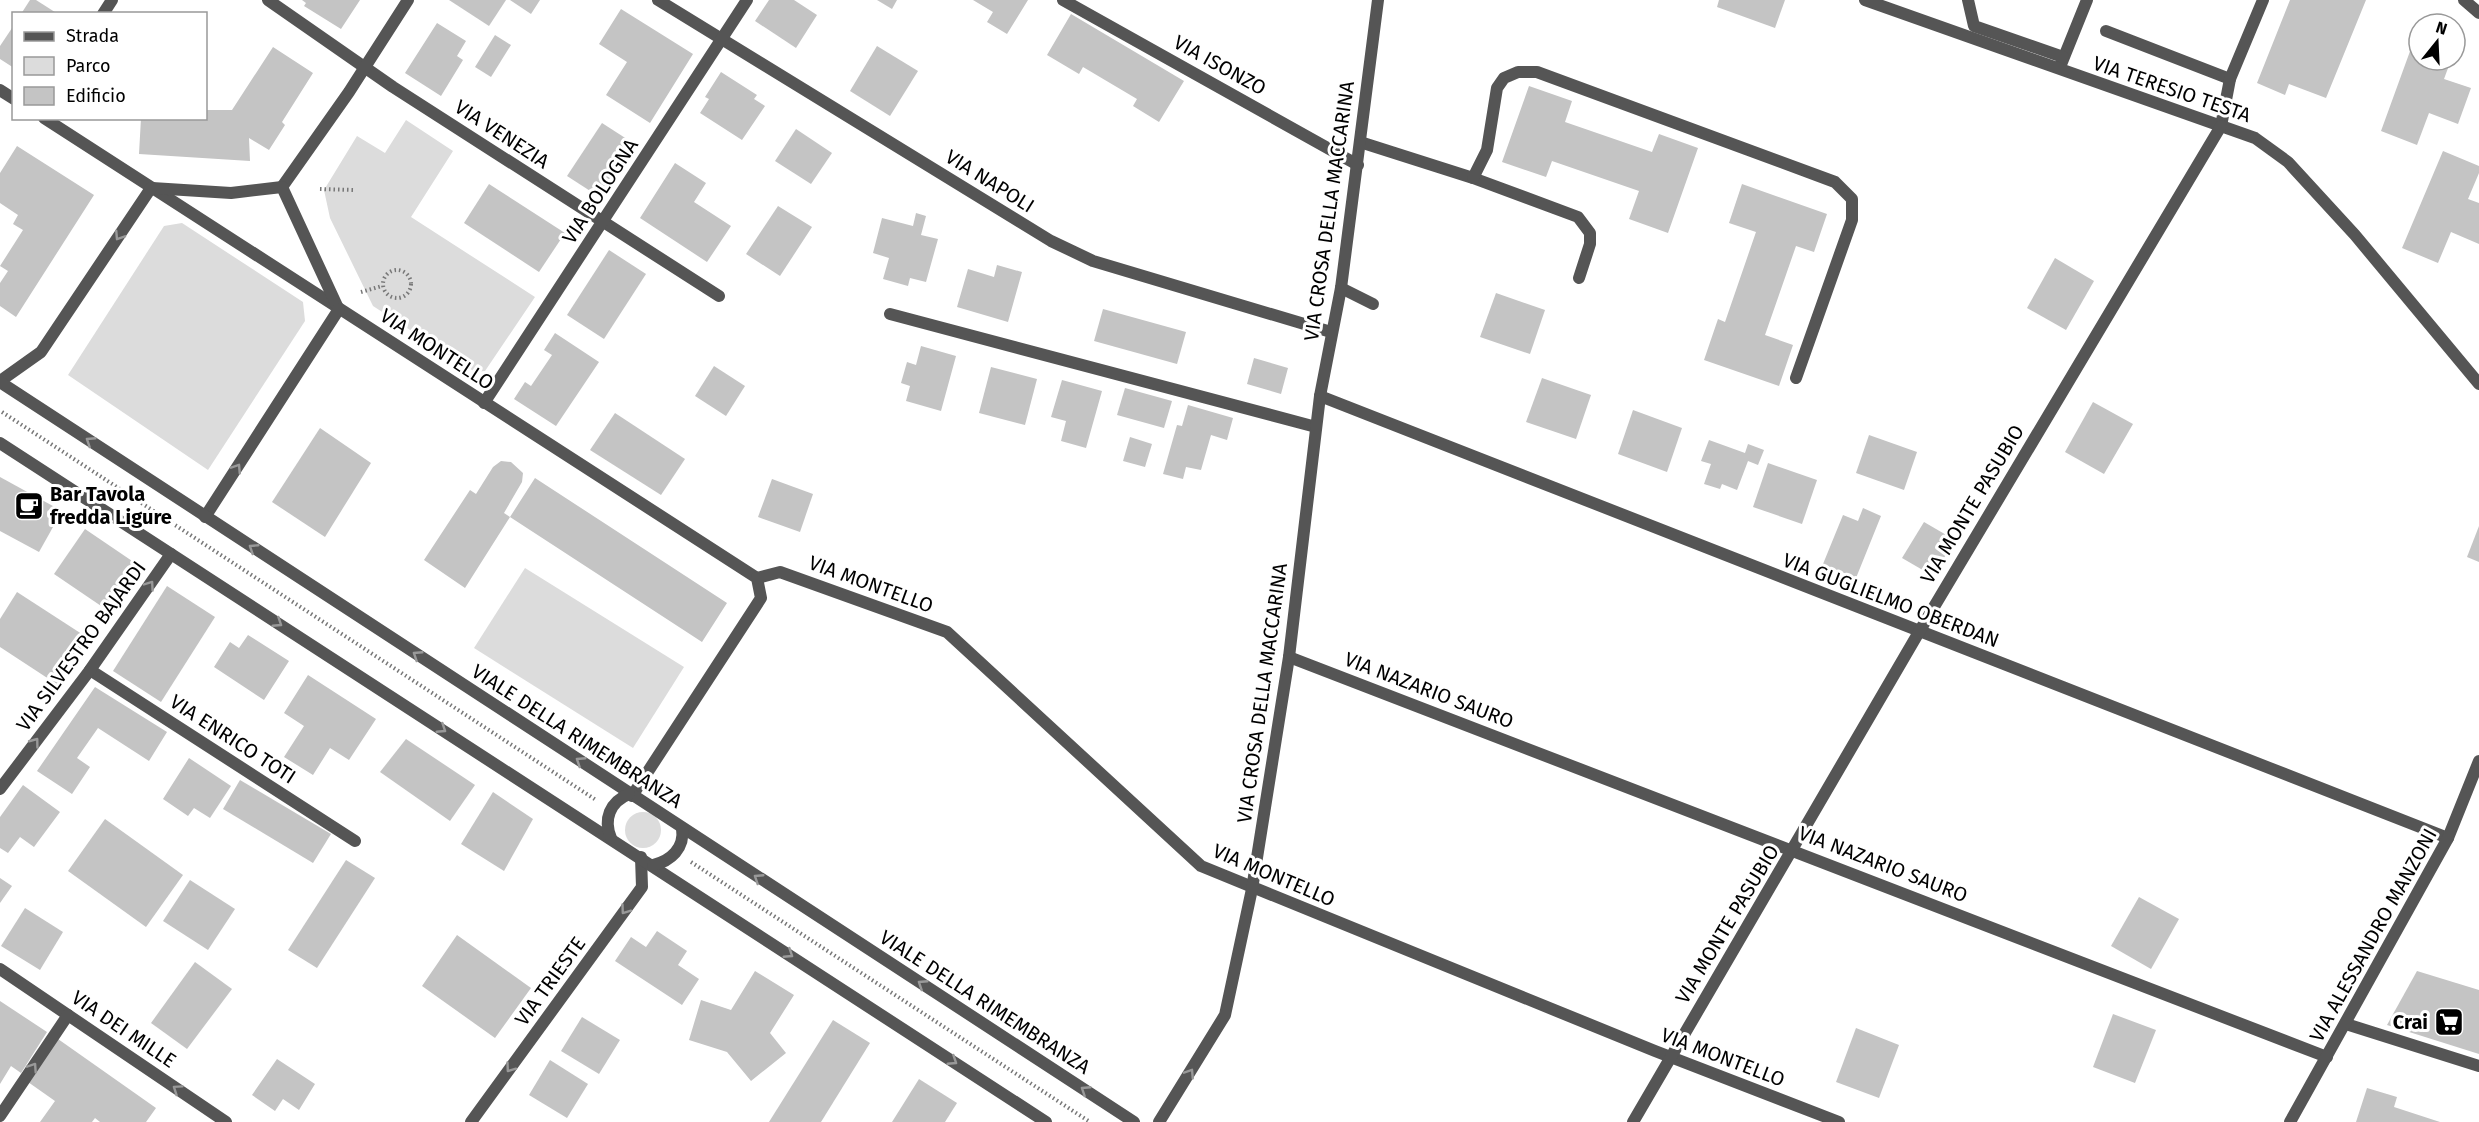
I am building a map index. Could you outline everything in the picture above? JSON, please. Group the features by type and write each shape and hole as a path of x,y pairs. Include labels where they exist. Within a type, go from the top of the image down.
{"street":[{"name":"VIA VENEZIA","path":"268,0 366,66 393,87 719,296"},
{"path":"1,385 41,352 151,188 231,193 282,187 366,66 408,0"},
{"name":"VIA NAPOLI","path":"658,0 1051,241 1093,261 1331,332"},
{"name":"VIA BOLOGNA","path":"484,403 747,0"},
{"name":"VIA ISONZO","path":"1063,0 1358,165"},
{"name":"VIA CROSA DELLA MACCARINA","path":"1159,1122 1225,1015 1252,889 1289,657 1320,396 1341,288 1378,0"},
{"name":"VIA TERESIO TESTA","path":"1865,0 2059,71 2255,138 2288,162 2355,235 2479,384"},
{"path":"1968,0 1974,26 2063,57"},
{"path":"2059,71 2087,0"},
{"name":"VIA MONTE PASUBIO","path":"1633,1122 1919,632 2221,126 2230,79 2263,0"},
{"path":"2464,0 2479,13"},
{"path":"2106,31 2230,79"},
{"path":"1473,178 1487,150 1497,88 1504,78 1518,72 1537,72 1835,182 1852,199 1852,220 1796,378"},
{"name":"VIA MONTELLO","path":"47,120 757,578 780,572 947,632 1201,866 1252,889 1839,1122"},
{"path":"1360,142 1473,178 1578,217 1590,233 1590,244 1579,278"},
{"path":"205,517 339,309 282,187"},
{"path":"1341,288 1373,304"},
{"path":"890,314 1316,428"},
{"name":"VIALE DELLA RIMEMBRANZA","path":"1,385 1134,1122"},
{"name":"VIA GUGLIELMO OBERDAN","path":"1320,396 2448,838"},
{"path":"0,443 1046,1122"},
{"name":"VIA SILVESTRO BAJARDI","path":"0,789 90,670 171,554"},
{"path":"611,838 607,828 608,816 615,802 630,795 761,598 757,578"},
{"name":"VIA NAZARIO SAURO","path":"1289,657 1793,849 2328,1058"},
{"name":"VIA ENRICO TOTI","path":"90,670 355,841"},
{"name":"VIA ALESSANDRO MANZONI","path":"2290,1122 2328,1058 2360,993 2448,838 2479,761"},
{"path":"653,865 662,863 677,852 684,837 682,828"},
{"name":"VIA TRIESTE","path":"471,1122 642,887 641,857"},
{"name":"VIA DEI MILLE","path":"0,969 226,1122"},
{"path":"0,1116 68,1015"},
{"path":"2346,1024 2479,1066"}],"path":[{"path":"320,189 354,190"},
{"path":"361,292 382,286 388,273 396,270 405,273 411,281 410,290 400,298 387,295 382,286"},
{"path":"2,412 599,802"},
{"path":"688,860 1090,1122"}],"green space":[{"path":"406,120 453,151 411,217 535,297 485,371 475,372 373,306 330,218 324,190 357,136 385,153"},
{"path":"182,223 303,302 305,321 208,470 68,375 164,226"},
{"path":"525,568 684,667 633,748 474,648"},
{"path":"643,812 655,818 661,830 655,842 643,848 631,842 625,830 631,818"}],"building":[{"path":"30,0 36,0 55,12 22,12"},
{"path":"302,0 360,0 341,29 304,6 306,3"},
{"path":"449,0 506,0 489,26"},
{"path":"510,0 540,0 531,14"},
{"path":"769,0 794,0 817,15 796,48 755,21"},
{"path":"877,0 897,0 892,9"},
{"path":"973,0 1028,0 1007,34 987,22 993,12"},
{"path":"1719,0 1785,0 1775,28 1717,7"},
{"path":"2290,0 2366,0 2326,98 2289,84 2285,95 2257,83"},
{"path":"621,9 693,54 650,123 606,95 627,62 599,44"},
{"path":"1071,14 1184,81 1159,122 1133,106 1137,99 1083,67 1079,74 1047,55"},
{"path":"437,23 466,41 457,56 463,60 441,96 405,73"},
{"path":"12,28 12,67 0,59 0,46"},
{"path":"495,35 511,45 491,77 475,67"},
{"path":"877,46 918,71 890,116 850,91"},
{"path":"273,47 313,73 282,122 285,125 269,150 249,138 250,161 139,154 141,120 207,120 207,110 232,110"},
{"path":"2407,60 2407,72 2447,72 2444,79 2471,88 2458,124 2429,113 2417,145 2381,131"},
{"path":"721,72 757,95 754,99 765,106 742,140 700,113 709,99 705,97"},
{"path":"1529,86 1572,101 1565,122 1652,152 1659,134 1698,148 1668,233 1629,219 1639,191 1552,161 1546,177 1502,162"},
{"path":"602,123 633,143 598,196 567,176"},
{"path":"796,129 832,153 811,184 775,161"},
{"path":"17,146 94,195 16,317 0,306 0,283 8,271 0,266 23,230 13,224 18,215 0,203 0,173"},
{"path":"2443,151 2479,166 2479,173 2468,199 2479,203 2479,244 2451,232 2438,263 2402,248"},
{"path":"675,163 706,183 694,202 731,226 707,262 640,218"},
{"path":"489,184 565,233 539,272 464,223"},
{"path":"1742,184 1827,214 1814,252 1796,246 1765,335 1793,345 1779,386 1704,360 1718,319 1725,322 1756,232 1729,223"},
{"path":"778,206 812,227 780,276 746,254"},
{"path":"916,213 926,216 921,235 938,239 926,282 910,278 908,286 883,279 889,258 873,253 882,218 913,226"},
{"path":"609,250 646,274 604,339 567,315"},
{"path":"2055,258 2094,281 2066,330 2027,308"},
{"path":"997,265 1022,272 1008,322 957,307 968,269 994,277"},
{"path":"1496,293 1545,310 1530,354 1480,337"},
{"path":"1103,309 1186,332 1177,364 1094,341"},
{"path":"555,333 599,362 556,426 514,399 525,382 531,386 552,355 544,350"},
{"path":"921,346 956,356 941,411 906,401 910,386 901,383 907,362 916,365"},
{"path":"1254,358 1288,368 1281,394 1247,384"},
{"path":"714,366 745,386 726,416 695,396"},
{"path":"991,367 1037,379 1025,425 979,413"},
{"path":"1542,378 1591,395 1576,439 1526,422"},
{"path":"1062,380 1102,391 1086,448 1061,441 1066,421 1051,417"},
{"path":"1125,388 1172,401 1164,428 1117,415"},
{"path":"2093,402 2133,424 2104,474 2065,452"},
{"path":"1188,405 1233,418 1227,440 1211,435 1201,470 1186,467 1183,479 1163,474 1177,425 1182,426"},
{"path":"1633,410 1682,428 1667,472 1618,454"},
{"path":"615,413 685,459 661,495 590,450"},
{"path":"320,428 371,463 325,537 272,502"},
{"path":"1869,435 1917,452 1904,490 1856,473"},
{"path":"1130,437 1152,444 1145,467 1123,461"},
{"path":"1709,440 1745,453 1748,444 1764,450 1758,465 1748,461 1737,490 1722,484 1720,489 1704,484 1711,464 1701,461"},
{"path":"501,461 511,462 523,473 522,482 504,513 510,517 465,588 424,560 470,490 476,494 493,467"},
{"path":"1768,463 1817,480 1802,524 1753,507"},
{"path":"0,477 62,511 39,552 0,531"},
{"path":"535,478 727,603 702,642 510,517"},
{"path":"772,479 813,494 800,532 758,517"},
{"path":"1863,508 1881,516 1856,578 1823,564 1843,515 1858,521"},
{"path":"1924,522 1955,540 1933,576 1902,558"},
{"path":"2479,526 2479,562 2467,557"},
{"path":"85,529 138,565 107,610 54,574"},
{"path":"167,586 215,617 161,702 113,671"},
{"path":"17,592 88,638 58,685 0,647 0,619"},
{"path":"248,635 289,661 264,700 214,667 230,642 239,648"},
{"path":"308,675 376,719 349,760 330,748 313,775 284,757 304,726 284,713"},
{"path":"95,687 167,732 149,761 98,728 77,758 90,767 72,794 37,771"},
{"path":"406,739 475,785 450,821 380,772"},
{"path":"189,758 231,786 210,818 194,808 188,816 163,799"},
{"path":"240,780 331,834 313,863 223,809"},
{"path":"23,785 60,812 34,847 20,837 8,853 0,848 0,817"},
{"path":"493,792 533,819 504,871 461,844"},
{"path":"105,819 183,875 146,927 68,871"},
{"path":"346,860 375,878 317,968 288,950"},
{"path":"0,878 12,886 0,903"},
{"path":"190,880 235,909 208,950 163,921"},
{"path":"2139,897 2179,919 2151,969 2111,946"},
{"path":"25,908 63,932 40,970 1,946"},
{"path":"657,931 687,951 678,965 699,979 682,1005 615,961 631,937 646,947"},
{"path":"457,935 531,988 495,1038 422,986"},
{"path":"195,962 232,989 187,1049 151,1023"},
{"path":"755,971 794,995 770,1033 786,1053 751,1081 727,1052 689,1040 701,1000 731,1010"},
{"path":"2417,971 2479,990 2479,1054 2387,1025"},
{"path":"0,1001 47,1032 21,1073 11,1066 0,1084"},
{"path":"2113,1014 2156,1030 2135,1083 2093,1067"},
{"path":"582,1017 620,1040 599,1074 561,1051"},
{"path":"833,1020 870,1043 821,1122 769,1122"},
{"path":"1856,1028 1899,1045 1879,1098 1836,1082"},
{"path":"58,1039 156,1108 146,1122 100,1122 95,1118 92,1122 40,1122 55,1101 28,1082"},
{"path":"277,1059 315,1084 299,1110 283,1099 275,1111 252,1095"},
{"path":"550,1060 588,1084 567,1118 529,1095"},
{"path":"919,1079 957,1103 945,1122 892,1122"},
{"path":"2367,1088 2397,1097 2394,1107 2440,1122 2356,1122"}],"place":[{"name":"Bar Tavola fredda Ligure","path":"29,506"},
{"name":"Crai","path":"2449,1022"}]}
